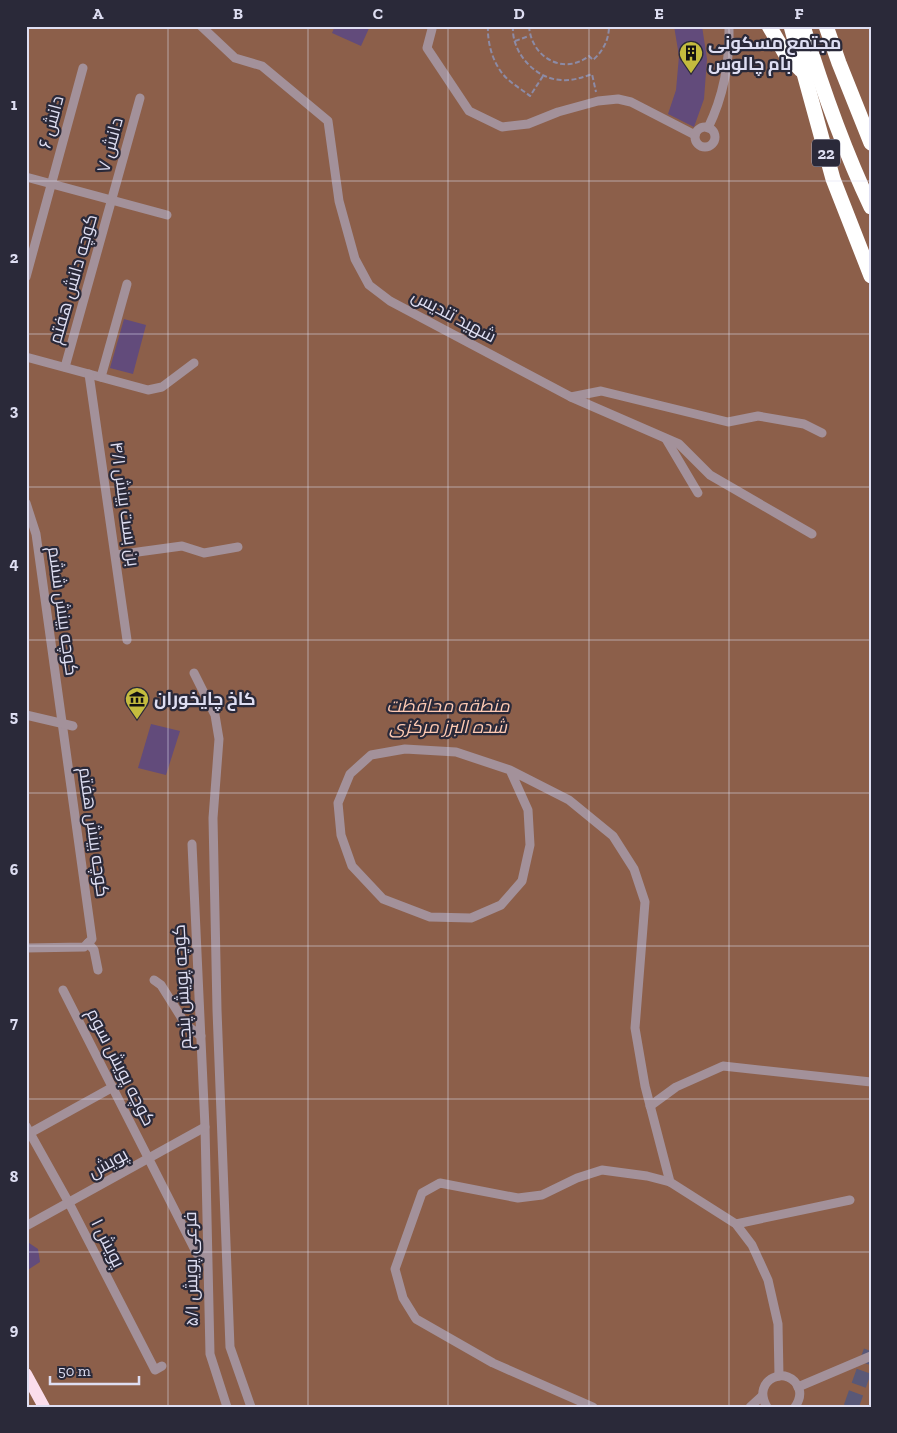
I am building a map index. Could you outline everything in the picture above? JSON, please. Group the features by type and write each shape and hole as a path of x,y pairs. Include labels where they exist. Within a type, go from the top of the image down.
{"highway":[{"path":"769,26 786,54 825,94"},
{"name":"22","path":"791,26 833,179 871,276"},
{"path":"803,26 825,94 854,171 871,207"},
{"path":"826,26 871,143"}],"main road":[{"path":"26,1374 44,1407"}],"street":[{"name":"شهید تندیس","path":"201,26 234,58 262,66 328,121 339,201 355,259 369,285 390,301 571,397 679,444 710,475 812,534"},
{"path":"430,26 432,29 427,48 469,111 502,127 528,124 558,112 598,101 618,99 631,102 695,135"},
{"path":"708,128 716,111 728,64 730,48 729,26"},
{"name":"دانش ۶","path":"26,277 82,68"},
{"name":"دانش ۷","path":"112,200 140,98"},
{"path":"702,128 708,128 713,132 714,142 709,146 700,146 696,142 695,135 702,128"},
{"path":"26,177 167,215"},
{"name":"کوچه دانش هفتم","path":"65,367 112,200"},
{"path":"100,377 127,284"},
{"path":"26,356 148,390 162,387 194,363"},
{"name":"بن بست بینش ۴/۱","path":"89,374 127,640"},
{"path":"571,397 601,391 728,422 758,416 804,424 822,433"},
{"path":"666,439 698,493"},
{"name":"کوچه بینش ششم","path":"26,503 36,534 63,724"},
{"path":"116,555 182,546 204,553 238,546"},
{"path":"194,673 215,714 219,739 212,818 216,1010 230,1347 251,1407"},
{"path":"26,714 74,726"},
{"name":"کوچه بینش هفتم","path":"63,724 92,939 88,943"},
{"path":"510,770 528,810 530,845 522,881 500,905 471,918 430,917 382,899 352,866 341,835 338,803 350,774 371,755 405,748 456,752 510,770 569,800 614,836 634,869 645,902 635,1028 650,1106 670,1182"},
{"name":"کوچه پویش پنجم","path":"192,844 205,1127"},
{"path":"26,948 84,947 88,943 94,950 98,970"},
{"path":"154,980 161,985 186,1025 201,1036"},
{"name":"کوچه پویش سوم","path":"63,990 150,1158 197,1254 207,1258"},
{"path":"650,1106 676,1087 724,1066 871,1082"},
{"path":"28,1129 113,1087"},
{"name":"پویش","path":"26,1226 205,1127"},
{"name":"فرعی پویش ۵/۱","path":"205,1127 210,1354 227,1407"},
{"name":"پویش ۱","path":"28,1129 69,1203 155,1370 162,1366"},
{"path":"593,1407 492,1363 416,1319 402,1298 395,1269 422,1193 440,1183 518,1198 542,1195 577,1178 602,1170 646,1176 670,1182 736,1224 752,1245 768,1280 778,1324 779,1376"},
{"path":"736,1224 850,1200"},
{"path":"798,1388 871,1356"},
{"path":"750,1407 762,1396 765,1384 770,1379 779,1376 788,1377 793,1380 798,1388 800,1397 795,1407"},
{"path":"762,1396 767,1407"}],"path":[{"path":"488,26 487,37 494,61 509,82 530,96 543,76"},
{"path":"513,26 512,32 518,50 528,65 543,76 559,80 576,80 592,74 598,101"},
{"path":"529,26 534,47 548,59 564,64 576,63 589,56 593,60 600,54 606,44 609,26"},
{"path":"515,41 530,36"}],"green space":[{"name":"منطقه محافظت شده البرز مرکزی","path":"26,26 871,26 871,1407 26,1407"}],"building":[{"path":"335,26 370,26 361,46 332,33"},
{"name":"مجتمع مسکونی بام چالوس","path":"674,26 702,26 707,59 704,99 694,127 668,114 676,90 679,56"},
{"path":"124,319 146,325 133,374 110,368"},
{"path":"151,724 180,731 166,775 138,768"},
{"path":"26,1241 38,1249 40,1262 26,1271"}],"tunnel":[{"path":"851,1407 871,1351"}],"place":[{"name":"مجتمع مسکونی بام چالوس","path":"691,74"},
{"name":"کاخ چایخوران","path":"137,720"}]}
